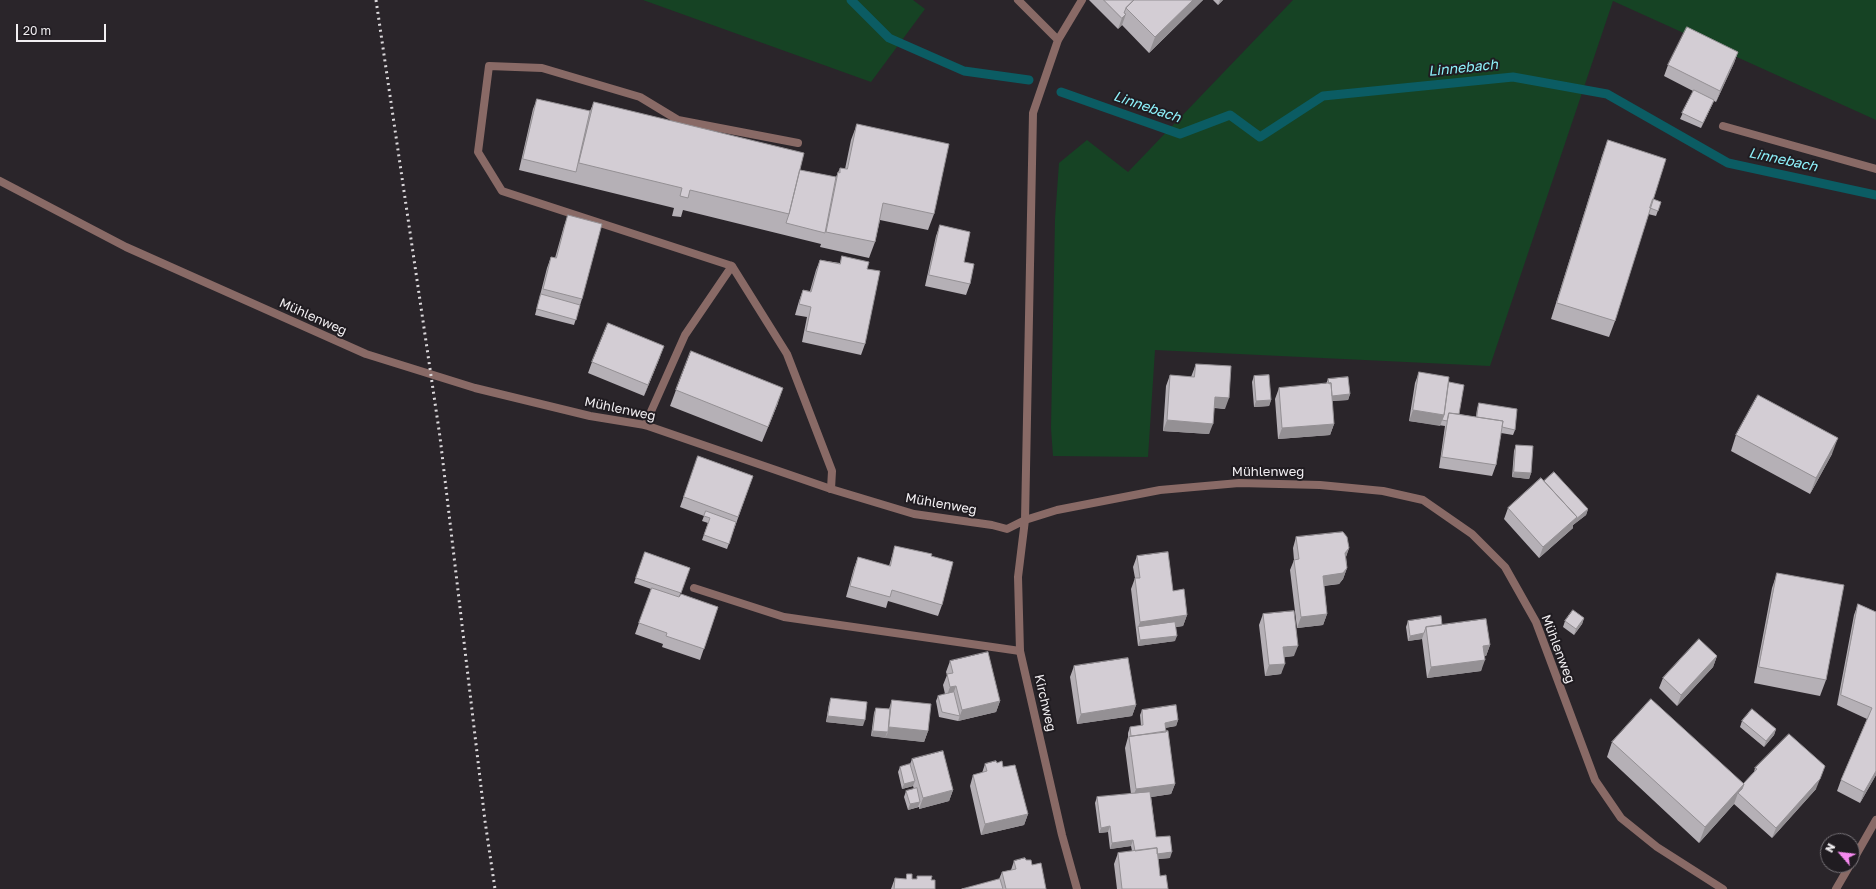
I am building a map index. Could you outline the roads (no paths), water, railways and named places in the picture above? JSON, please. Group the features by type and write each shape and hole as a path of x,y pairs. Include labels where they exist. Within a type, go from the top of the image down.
{"street":[{"path":"1018,0 1058,40"},
{"name":"Kirchweg","path":"1077,889 1062,835 1020,651 1018,577 1025,520 1033,113 1058,40 1082,0"},
{"path":"798,143 678,120 640,97 542,68 489,66 478,152 502,191 732,266 788,354 832,470 831,489"},
{"path":"1723,126 1876,169"},
{"name":"Mühlenweg","path":"0,181 126,247 366,354 475,388 590,416 645,425 831,489 914,514 992,525 1007,529 1025,520 1057,510 1160,490 1239,483 1320,485 1383,491 1423,500 1472,534 1505,567 1536,622 1595,780 1621,818 1657,847 1723,889"},
{"path":"645,425 685,334 732,266"},
{"path":"694,588 784,617 1020,651"},
{"path":"1860,848 1876,820"},
{"path":"1836,889 1845,873"}],"waterway":[{"name":"Linnebach","path":"851,0 889,38 964,71 1029,80"},
{"name":"Linnebach","path":"1061,92 1180,134 1230,115 1260,137 1323,96 1513,77 1607,94 1728,163 1876,195"}],"railway":[{"path":"376,0 440,437 485,821 495,889"}]}
